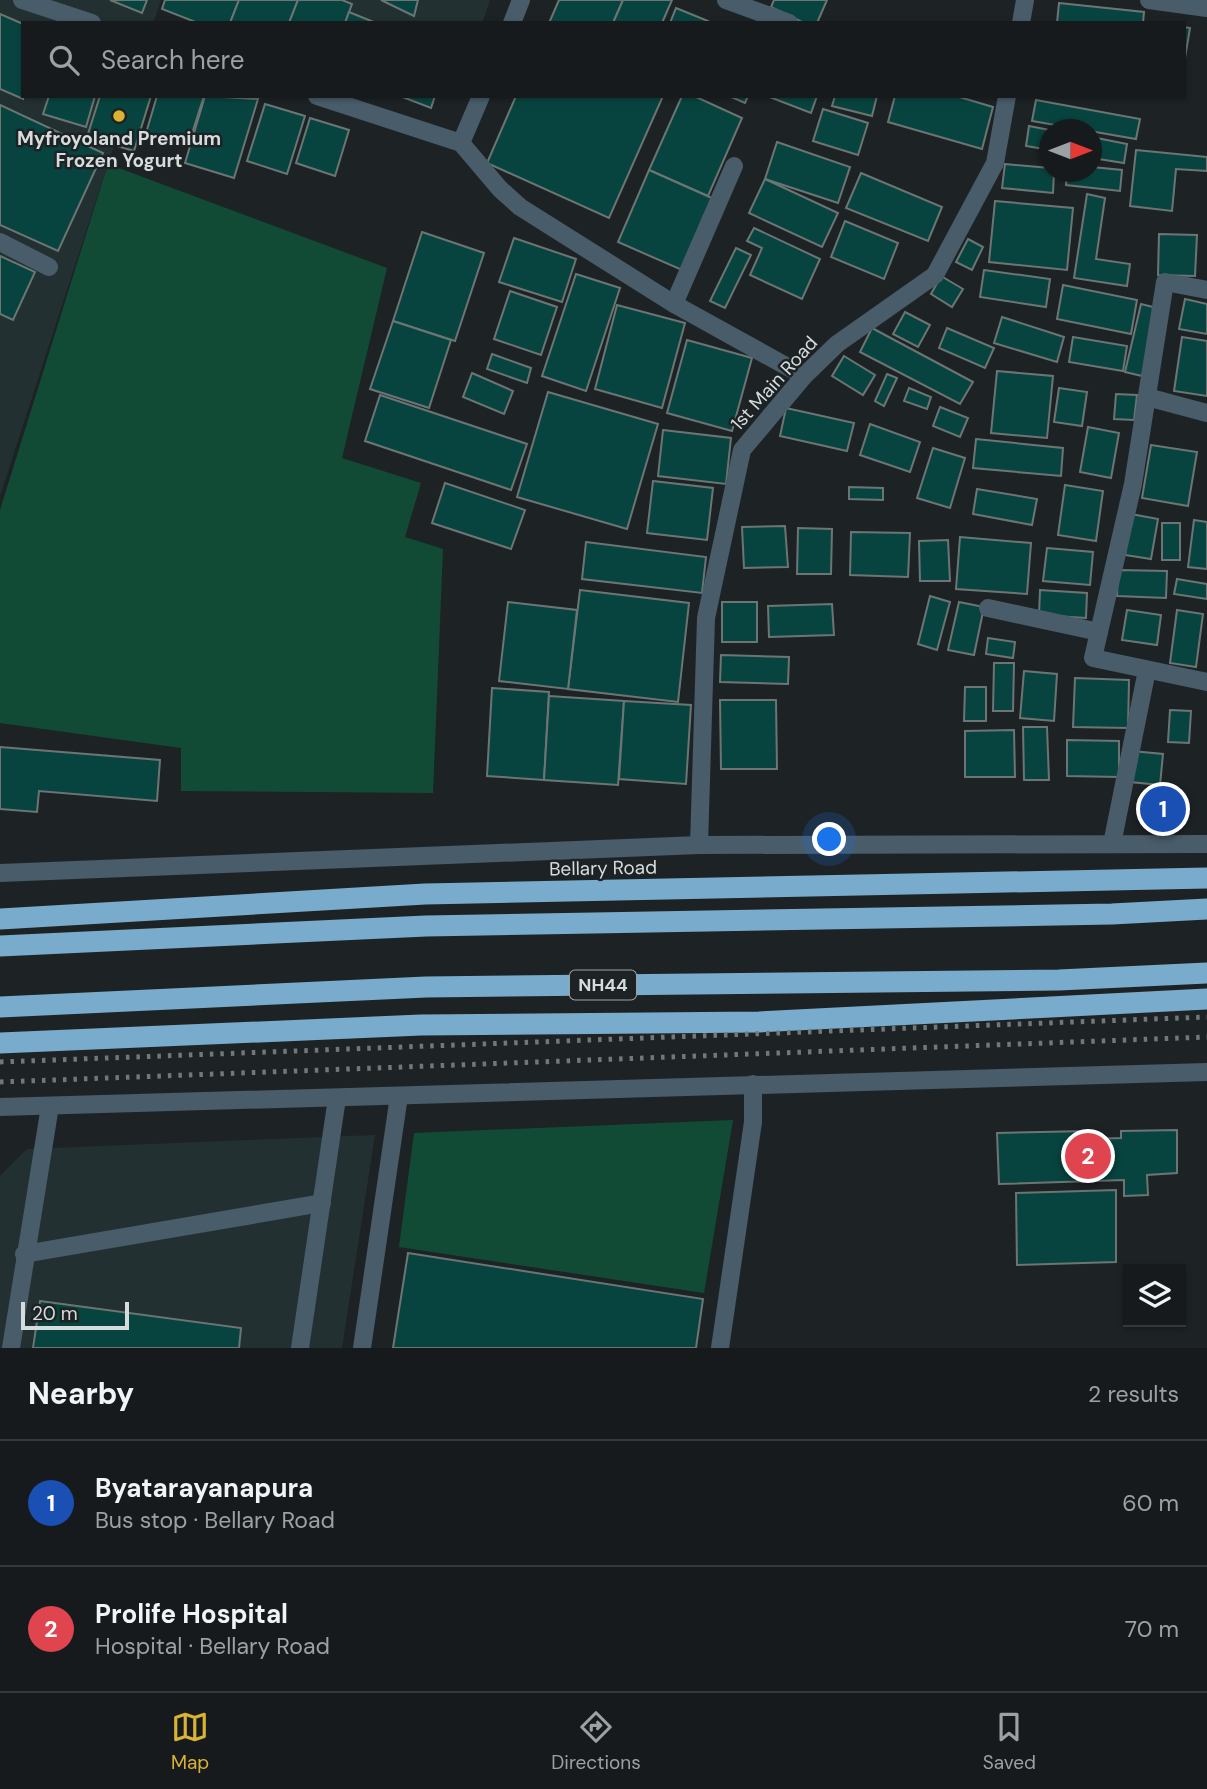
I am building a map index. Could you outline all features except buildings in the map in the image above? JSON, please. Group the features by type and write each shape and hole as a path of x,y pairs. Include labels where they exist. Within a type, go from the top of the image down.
{"highway":[{"name":"Bellary Road","path":"0,919 425,894 1207,878"},
{"path":"0,946 426,926 1098,914 1207,909"},
{"name":"NH44","path":"0,1007 426,987 1059,980 1207,974"},
{"path":"0,1043 421,1025 759,1022 1207,999"}],"street":[{"path":"22,0 86,21"},
{"path":"513,21 521,0"},
{"path":"726,0 784,21"},
{"path":"1021,21 1025,0"},
{"path":"1149,0 1207,8"},
{"path":"323,98 461,143 500,189 520,207 674,304 804,376"},
{"path":"461,143 480,98"},
{"name":"1st Main Road","path":"699,845 706,618 742,450 804,376 837,344 935,275 995,163 1007,98"},
{"path":"674,304 734,166"},
{"path":"0,242 49,267"},
{"path":"1207,289 1165,282 1133,484 1093,658 1207,682"},
{"path":"1147,397 1207,412"},
{"path":"988,608 1099,632"},
{"path":"1112,844 1147,670"},
{"path":"0,873 699,845 1207,844"},
{"path":"0,1107 1207,1072"},
{"path":"720,1348 753,1122 753,1084"},
{"path":"362,1348 398,1096"},
{"path":"300,1348 337,1098"},
{"path":"11,1348 24,1254 50,1106"},
{"path":"24,1254 322,1203"}],"shaded area":[{"path":"0,0 161,0 154,21 21,21 21,98 129,98 0,496"},
{"path":"307,0 490,0 483,21 351,21"},
{"path":"375,1135 342,1348 0,1348 0,1176 27,1149"}],"green space":[{"path":"108,164 387,268 342,458 421,483 405,537 443,549 433,793 181,791 181,748 0,723 0,510"},
{"path":"733,1120 704,1293 399,1247 414,1133"}],"railway":[{"path":"0,1062 1207,1017"},
{"path":"0,1082 1207,1037"}],"place":[{"name":"Myfroyoland Premium Frozen Yogurt","path":"119,116"},
{"name":"Byatarayanapura","path":"1163,809"},
{"name":"Prolife Hospital","path":"1088,1156"}]}
